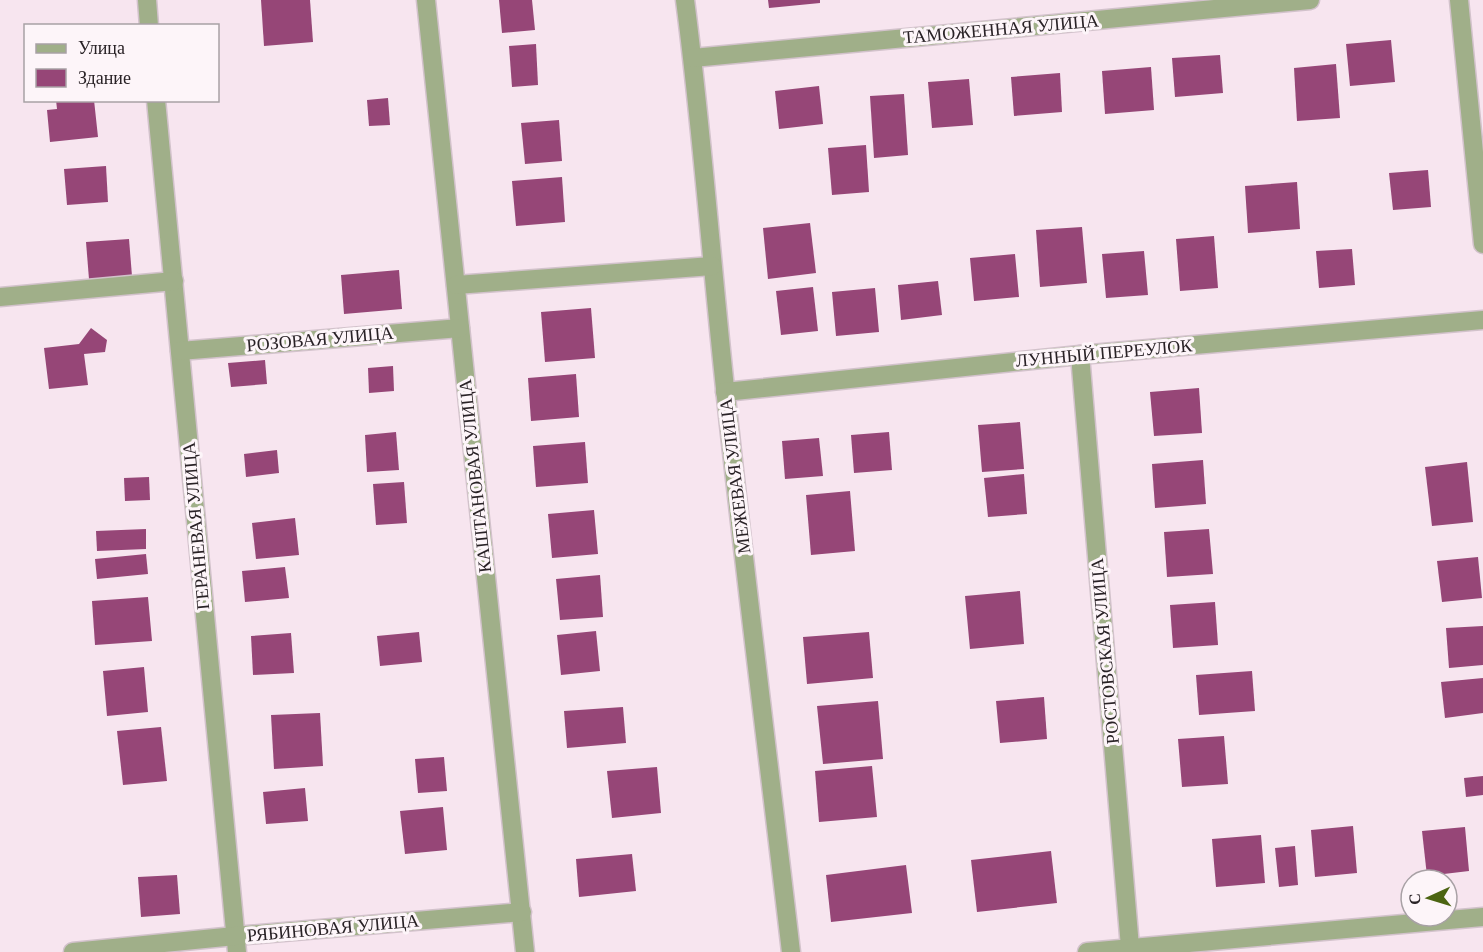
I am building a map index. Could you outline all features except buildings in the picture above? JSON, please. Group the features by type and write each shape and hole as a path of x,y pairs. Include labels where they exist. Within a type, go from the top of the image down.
{"street":[{"path":"147,0 149,24"},
{"name":"КАШТАНОВАЯ УЛИЦА","path":"426,0 525,952"},
{"name":"МЕЖЕВАЯ УЛИЦА","path":"685,0 693,58 725,392 791,952"},
{"name":"ТАМОЖЕННАЯ УЛИЦА","path":"693,58 1310,0"},
{"path":"1459,0 1477,127 1483,244"},
{"name":"ГЕРАНЕВАЯ УЛИЦА","path":"156,102 236,944"},
{"path":"456,285 712,266"},
{"path":"0,297 174,281"},
{"name":"ЛУННЫЙ ПЕРЕУЛОК","path":"725,392 1080,355 1483,320"},
{"name":"РОЗОВАЯ УЛИЦА","path":"180,351 459,328"},
{"name":"РОСТОВСКАЯ УЛИЦА","path":"1080,355 1130,947"},
{"name":"РЯБИНОВАЯ УЛИЦА","path":"73,952 236,944 522,912"},
{"path":"1088,952 1483,917"}]}
